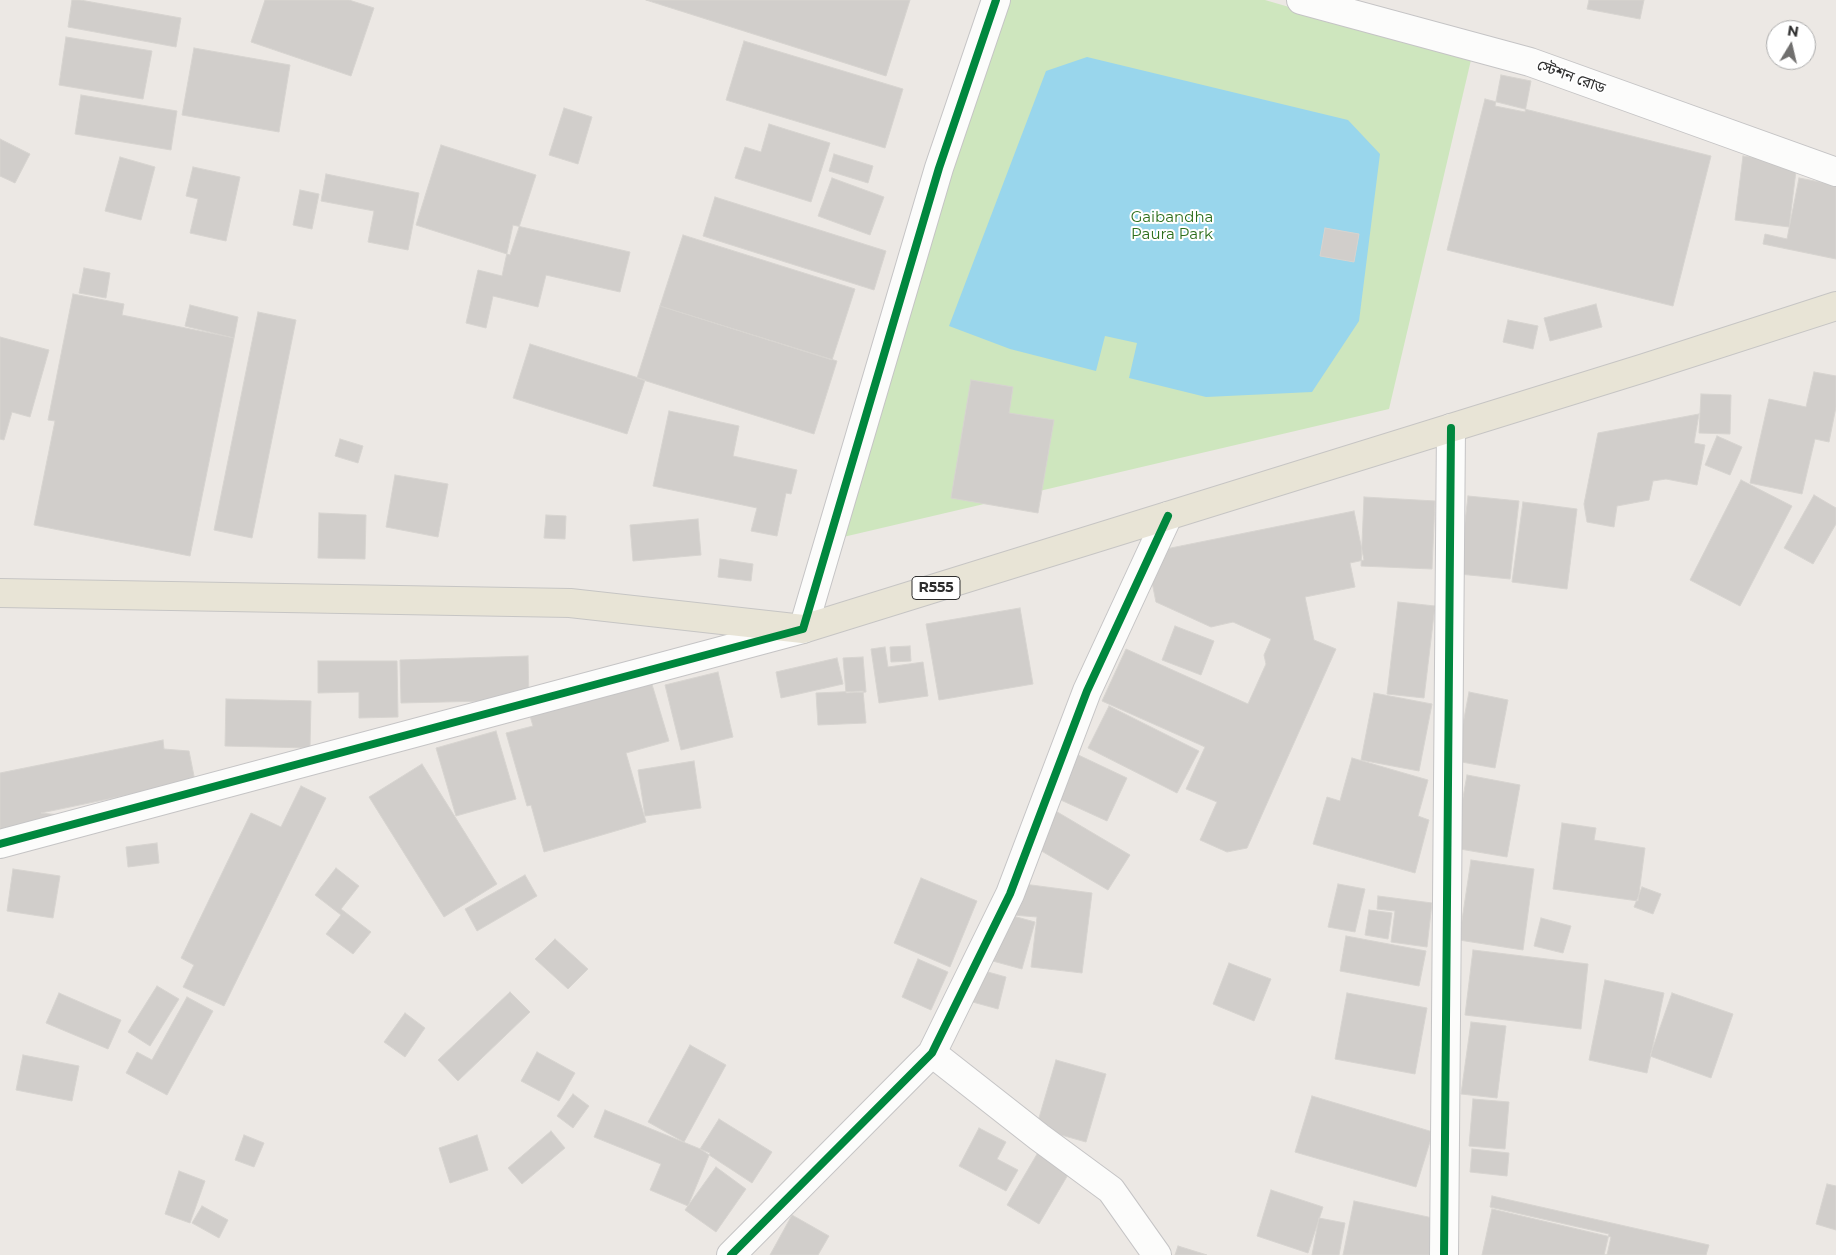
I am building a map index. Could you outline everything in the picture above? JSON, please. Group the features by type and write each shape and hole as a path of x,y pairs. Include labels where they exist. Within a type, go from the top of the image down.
{"main road":[{"name":"R555","path":"0,593 570,604 803,629 1644,368 1836,306"}],"street":[{"path":"0,844 803,629 939,168 996,0"},
{"name":"স্টেশন রোড","path":"1301,0 1530,62 1836,172"},
{"path":"1444,1255 1451,428"},
{"path":"731,1255 932,1053 1010,894 1087,691 1168,516"},
{"path":"932,1053 1039,1137 1112,1190 1157,1255"}],"green space":[{"name":"Gaibandha Paura Park","path":"1004,0 1265,0 1471,60 1389,409 839,538"}],"water":[{"path":"1087,57 1348,120 1380,154 1359,321 1312,392 1206,397 1129,378 1137,343 1105,336 1096,371 1010,349 949,326 1046,71"}],"building":[{"path":"72,0 181,18 176,47 68,27"},
{"path":"265,0 349,0 374,8 351,76 251,42"},
{"path":"646,0 910,0 886,76"},
{"path":"1589,0 1644,0 1640,19 1587,9"},
{"path":"66,37 152,51 143,99 59,85"},
{"path":"744,41 903,89 885,148 726,100"},
{"path":"194,48 290,65 279,132 182,115"},
{"path":"1501,75 1531,81 1525,112 1495,106"},
{"path":"81,95 177,111 171,150 75,134"},
{"path":"1485,99 1711,156 1673,306 1447,250"},
{"path":"564,108 592,117 578,164 549,155"},
{"path":"769,124 830,143 811,202 735,178 745,147 761,152"},
{"path":"0,139 30,154 15,183 0,176"},
{"path":"441,145 536,175 510,255 416,225"},
{"path":"834,154 873,166 868,183 829,171"},
{"path":"1743,156 1797,163 1789,227 1735,220"},
{"path":"120,157 155,167 141,220 105,211"},
{"path":"193,167 240,177 226,241 190,233 198,199 186,196"},
{"path":"326,174 419,193 408,250 368,242 374,211 321,201"},
{"path":"832,178 884,197 870,235 818,216"},
{"path":"1799,178 1836,185 1836,259 1763,244 1765,234 1787,239"},
{"path":"300,190 319,194 312,229 293,225"},
{"path":"715,197 886,251 874,290 703,236"},
{"path":"513,225 630,252 620,292 546,275 538,307 493,296 486,328 466,323 478,270 502,276"},
{"path":"1325,228 1359,234 1354,262 1320,256"},
{"path":"683,235 855,289 832,360 660,306"},
{"path":"84,268 110,273 106,298 79,293"},
{"path":"73,294 124,304 122,315 234,338 190,556 34,525 55,421 48,420"},
{"path":"1596,304 1602,327 1550,341 1544,318"},
{"path":"190,305 238,317 234,338 185,326"},
{"path":"660,306 837,361 814,434 637,378"},
{"path":"258,312 296,320 252,538 214,530"},
{"path":"1508,320 1538,326 1533,349 1503,342"},
{"path":"0,337 49,350 30,417 12,412 4,440 0,439"},
{"path":"530,344 645,380 627,434 513,398"},
{"path":"1814,372 1836,376 1836,407 1829,442 1815,439 1802,494 1750,483 1769,399 1806,407"},
{"path":"971,380 1013,387 1009,413 1054,420 1038,513 951,498"},
{"path":"1701,394 1731,395 1730,434 1699,433"},
{"path":"669,411 739,426 733,456 797,470 791,494 786,493 777,536 751,531 757,508 653,486"},
{"path":"1699,414 1694,443 1705,445 1697,485 1666,479 1653,481 1649,500 1617,506 1614,527 1587,522 1584,504 1598,433"},
{"path":"1717,436 1742,447 1730,475 1705,465"},
{"path":"340,439 363,446 358,463 335,456"},
{"path":"395,475 448,484 438,537 386,527"},
{"path":"1741,480 1792,506 1740,606 1690,580"},
{"path":"1814,495 1836,508 1836,524 1813,564 1784,548"},
{"path":"1468,496 1519,501 1510,579 1459,574"},
{"path":"1364,497 1435,501 1432,569 1361,566"},
{"path":"1523,502 1577,509 1567,589 1512,582"},
{"path":"1354,511 1364,560 1350,563 1355,587 1305,597 1314,640 1336,649 1247,848 1227,852 1200,840 1217,802 1186,789 1205,747 1102,701 1126,649 1248,704 1266,664 1264,655 1271,639 1233,622 1211,627 1156,602 1146,553"},
{"path":"319,513 366,515 365,559 318,558"},
{"path":"546,515 566,516 565,539 544,538"},
{"path":"698,519 701,555 633,561 630,525"},
{"path":"720,559 753,564 751,581 718,577"},
{"path":"1398,602 1435,606 1424,698 1387,694"},
{"path":"1020,608 1033,684 939,700 926,624"},
{"path":"1175,626 1214,641 1201,675 1162,660"},
{"path":"910,646 911,661 891,662 890,647"},
{"path":"885,647 888,667 923,662 928,696 879,703 871,649"},
{"path":"528,656 529,700 401,703 400,660"},
{"path":"863,657 866,692 846,693 843,658"},
{"path":"837,658 843,684 781,698 776,672"},
{"path":"318,661 397,661 398,717 359,718 359,692 318,693"},
{"path":"718,672 733,737 681,750 665,685"},
{"path":"651,681 669,741 626,753 646,822 544,852 531,805 527,806 506,733 533,726 530,716"},
{"path":"863,691 866,723 818,725 816,693"},
{"path":"1469,692 1508,700 1495,768 1456,761"},
{"path":"1374,693 1432,704 1419,771 1361,760"},
{"path":"226,699 311,701 310,748 225,746"},
{"path":"1109,706 1199,751 1177,793 1088,748"},
{"path":"496,731 516,799 456,816 436,748"},
{"path":"163,740 164,749 189,751 195,781 41,813 79,817 0,833 0,773"},
{"path":"1072,752 1127,778 1107,821 1052,796"},
{"path":"1352,758 1428,780 1418,816 1429,820 1415,873 1313,844 1327,797 1340,801"},
{"path":"694,761 701,808 645,816 638,770"},
{"path":"422,764 497,884 444,917 369,797"},
{"path":"1467,775 1520,785 1507,857 1454,848"},
{"path":"301,786 326,798 224,1006 183,987 194,965 181,958 251,813 281,827"},
{"path":"1054,810 1130,855 1108,890 1033,846"},
{"path":"1562,823 1596,828 1594,840 1645,848 1638,901 1553,889"},
{"path":"157,843 159,863 128,867 126,847"},
{"path":"1471,860 1534,869 1523,950 1459,940"},
{"path":"336,868 359,886 341,909 371,932 353,954 326,934 341,915 315,895"},
{"path":"13,869 60,876 53,918 7,911"},
{"path":"525,875 537,896 477,931 465,909"},
{"path":"921,878 977,901 950,967 894,943"},
{"path":"1016,883 1092,893 1082,973 1031,967 1037,917 1012,915"},
{"path":"1338,884 1365,889 1355,932 1328,927"},
{"path":"1642,887 1661,894 1653,914 1634,907"},
{"path":"1378,896 1432,903 1427,947 1391,942 1395,911 1377,909"},
{"path":"1369,910 1392,913 1388,939 1365,935"},
{"path":"1002,913 1035,922 1022,969 989,960"},
{"path":"1541,918 1571,926 1563,953 1534,946"},
{"path":"1346,936 1426,951 1419,986 1340,971"},
{"path":"555,939 588,969 568,989 535,959"},
{"path":"1473,950 1588,964 1581,1029 1465,1015"},
{"path":"918,959 948,972 931,1010 902,997"},
{"path":"1229,963 1271,979 1254,1021 1213,1004"},
{"path":"977,969 1006,977 998,1009 969,1001"},
{"path":"1605,980 1664,993 1647,1073 1589,1060"},
{"path":"157,986 179,999 150,1046 128,1032"},
{"path":"510,992 530,1012 458,1081 438,1060"},
{"path":"59,993 121,1020 108,1049 46,1023"},
{"path":"1347,993 1427,1008 1415,1074 1335,1059"},
{"path":"1672,993 1733,1014 1711,1078 1650,1056"},
{"path":"187,997 213,1011 167,1095 126,1073 137,1052 152,1060"},
{"path":"405,1013 425,1028 405,1057 384,1042"},
{"path":"1471,1022 1506,1026 1497,1098 1461,1094"},
{"path":"690,1045 726,1065 684,1142 648,1122"},
{"path":"537,1052 575,1073 559,1101 521,1081"},
{"path":"23,1055 79,1066 72,1101 16,1090"},
{"path":"1056,1060 1106,1074 1086,1142 1036,1128"},
{"path":"573,1094 589,1106 573,1128 557,1116"},
{"path":"1312,1096 1433,1132 1416,1187 1295,1152"},
{"path":"1473,1099 1509,1102 1505,1149 1469,1146"},
{"path":"605,1110 710,1153 688,1206 650,1190 661,1164 594,1137"},
{"path":"719,1119 772,1152 752,1183 700,1149"},
{"path":"979,1128 1006,1142 997,1159 1018,1170 1006,1191 959,1166"},
{"path":"551,1131 565,1148 522,1184 508,1168"},
{"path":"244,1135 264,1143 254,1167 235,1160"},
{"path":"477,1135 488,1170 450,1183 439,1148"},
{"path":"1040,1149 1072,1168 1039,1224 1007,1205"},
{"path":"1472,1149 1509,1153 1507,1176 1470,1172"},
{"path":"716,1167 746,1189 716,1232 685,1210"},
{"path":"179,1171 205,1181 190,1223 165,1214"},
{"path":"1827,1184 1836,1186 1836,1230 1816,1224"},
{"path":"1271,1190 1323,1207 1308,1253 1257,1236"},
{"path":"1492,1196 1709,1245 1706,1255 1604,1255 1609,1234 1490,1207"},
{"path":"1354,1201 1442,1220 1435,1255 1343,1255"},
{"path":"202,1206 228,1220 219,1238 192,1223"},
{"path":"1492,1209 1611,1237 1607,1255 1482,1255"},
{"path":"792,1215 829,1236 818,1255 770,1255"},
{"path":"1319,1218 1345,1223 1339,1255 1312,1255"},
{"path":"1178,1246 1207,1255 1175,1255"}],"cycle path":[{"path":"0,844 803,629 939,168 996,0"},
{"path":"1444,1255 1451,428"},
{"path":"731,1255 932,1053 1010,894 1087,691 1168,516"}]}
